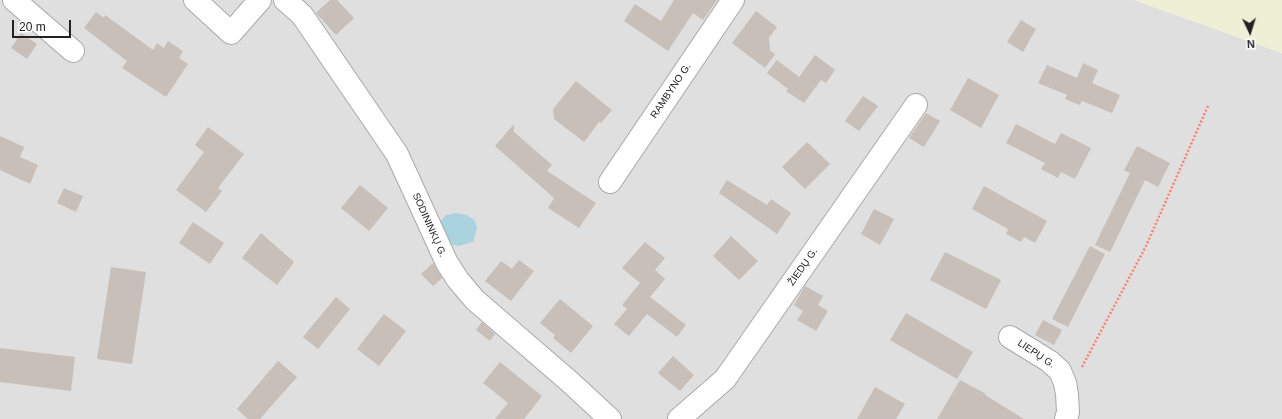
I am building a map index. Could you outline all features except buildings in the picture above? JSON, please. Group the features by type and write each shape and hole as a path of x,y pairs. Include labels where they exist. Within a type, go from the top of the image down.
{"street":[{"path":"14,0 73,51"},
{"path":"195,0 231,33 260,0"},
{"name":"SODININKŲ G.","path":"285,0 302,15 397,154 447,263 458,280 475,300 570,382 610,419"},
{"name":"RAMBYNO G.","path":"610,182 733,0"},
{"name":"ŽIEDŲ G.","path":"679,419 725,379 916,105"},
{"name":"LIEPŲ G.","path":"1010,337 1049,361 1060,371 1065,383 1067,394 1068,412 1066,419"}],"path":[{"path":"1067,394 1146,246 1208,106"}],"shaded area":[{"path":"0,0 1134,0 1282,53 1282,419 0,419"}],"green space":[{"path":"1134,0 1282,0 1282,53"}],"water":[{"path":"456,213 467,215 475,221 477,229 473,242 459,246 445,243 440,222 446,215"}]}
